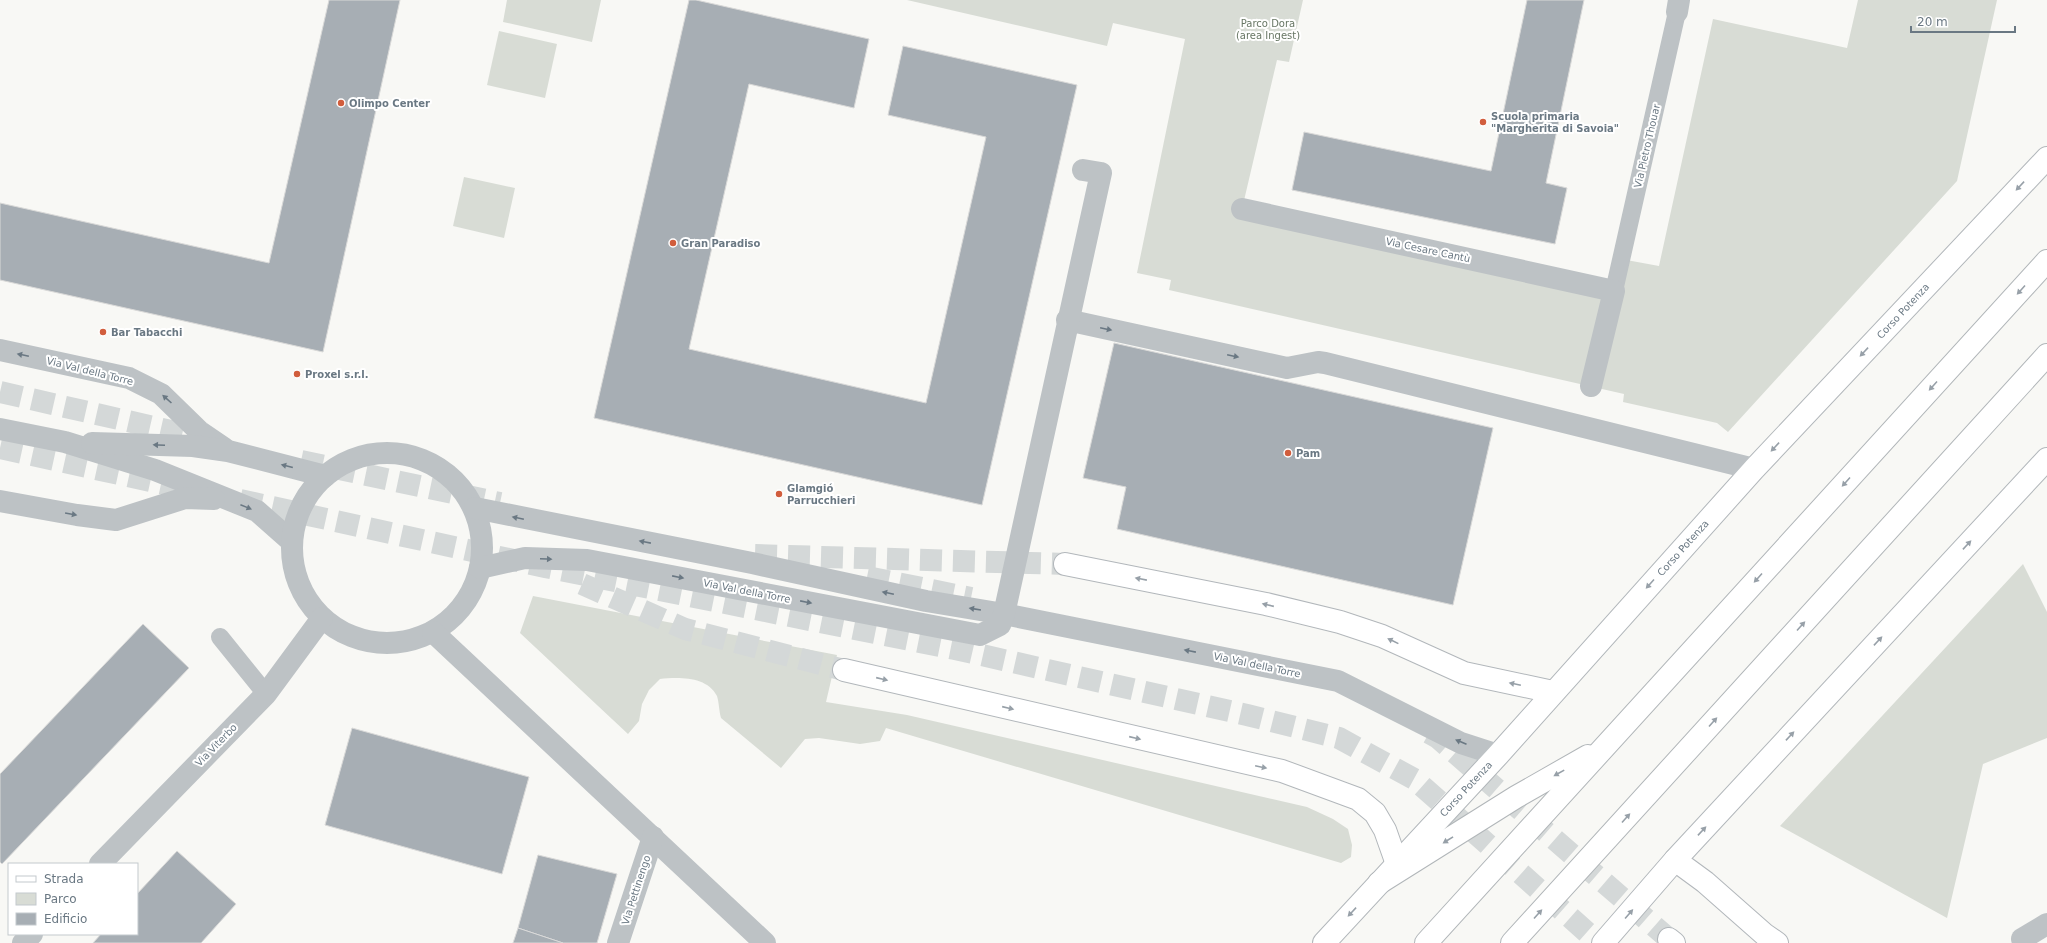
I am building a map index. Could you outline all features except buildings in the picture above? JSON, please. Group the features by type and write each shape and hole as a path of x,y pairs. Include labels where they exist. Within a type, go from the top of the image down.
{"main road":[{"name":"Corso Potenza","path":"1324,943 1498,755 1754,469 2047,158"},
{"path":"1426,943 2047,261"},
{"path":"1512,943 2047,355"},
{"path":"1603,943 1675,860 2047,458"},
{"path":"1065,564 1266,604 1340,622 1382,636 1464,673 1553,692"},
{"path":"844,670 1282,771 1358,799 1376,813 1385,830 1397,864"},
{"path":"1379,883 1516,797 1605,747"},
{"path":"1675,860 1705,882 1764,934 1777,943"}],"street":[{"path":"1004,614 1067,320 1101,173 1083,170"},
{"name":"Via Cesare Cantù","path":"1242,209 1614,291"},
{"path":"1591,386 1614,291"},
{"path":"1067,320 1287,368 1318,362 1754,469"},
{"name":"Via Val della Torre","path":"0,350 129,378 161,394 200,431 228,451"},
{"name":"Via Val della Torre","path":"0,429 65,442 155,470 257,511 292,541"},
{"name":"Via Val della Torre","path":"65,442 193,446 228,451 325,476"},
{"path":"391,453 421,459 447,474 475,508 482,544 480,568 470,594 454,615 433,632 405,641 375,642 347,634 322,618 304,596 294,570 292,541 298,513 312,489 334,468 361,456 391,453"},
{"name":"Via Val della Torre","path":"0,501 78,515 116,520 185,498 227,499"},
{"name":"Via Val della Torre","path":"475,508 752,563 926,601 1004,614 1338,681 1461,742 1498,755"},
{"name":"Via Val della Torre","path":"480,568 525,558 587,560 980,635 1000,625 1004,614"},
{"name":"Via Viterbo","path":"101,863 266,694 322,618"},
{"path":"433,632 765,943"},
{"name":"Via Pettinengo","path":"618,943 653,837"},
{"path":"2022,939 2047,924"},
{"path":"23,943 31,935"}],"lane":[{"name":"Via Pietro Thouar","path":"1614,291 1678,6"},
{"path":"220,637 266,694"}],"green space":[{"path":"507,0 601,0 592,42 503,22"},
{"name":"Parco Dora (area Ingest)","path":"907,0 1303,0 1289,62 1277,60 1242,209 1613,291 1621,259 1659,266 1713,19 1847,48 1858,0 1997,0 1957,181 1728,432 1717,423 1623,402 1624,394 1169,290 1171,280 1137,273 1185,39 1113,23 1107,46"},
{"path":"499,31 557,44 545,98 487,85"},
{"path":"464,177 515,188 504,238 453,226"},
{"path":"2023,564 2047,612 2047,738 1983,764 1947,918 1780,826"},
{"path":"533,596 837,655 826,702 907,715 1307,807 1333,819 1348,829 1352,845 1351,857 1341,863 886,728 880,741 860,744 819,738 805,739 781,768 721,718 717,696 712,689 699,681 692,679 660,679 649,690 642,704 639,721 628,734 520,633"}],"tunnel":[{"path":"0,392 215,441"},
{"path":"0,448 183,488"},
{"path":"301,461 500,503"},
{"path":"240,500 545,567 955,649 1247,715 1339,738 1414,779 1599,943"},
{"path":"755,555 1065,564"},
{"path":"867,577 971,598"},
{"path":"582,584 685,629 844,670"},
{"path":"1429,733 1438,738 1669,939"}],"place":[{"name":"Olimpo Center","path":"341,103"},
{"name":"Scuola primaria \"Margherita di Savoia\"","path":"1483,122"},
{"name":"Gran Paradiso","path":"673,243"},
{"name":"Bar Tabacchi","path":"103,332"},
{"name":"Proxel s.r.l.","path":"297,374"},
{"name":"Pam","path":"1288,453"},
{"name":"Glamgió Parrucchieri","path":"779,494"}]}
